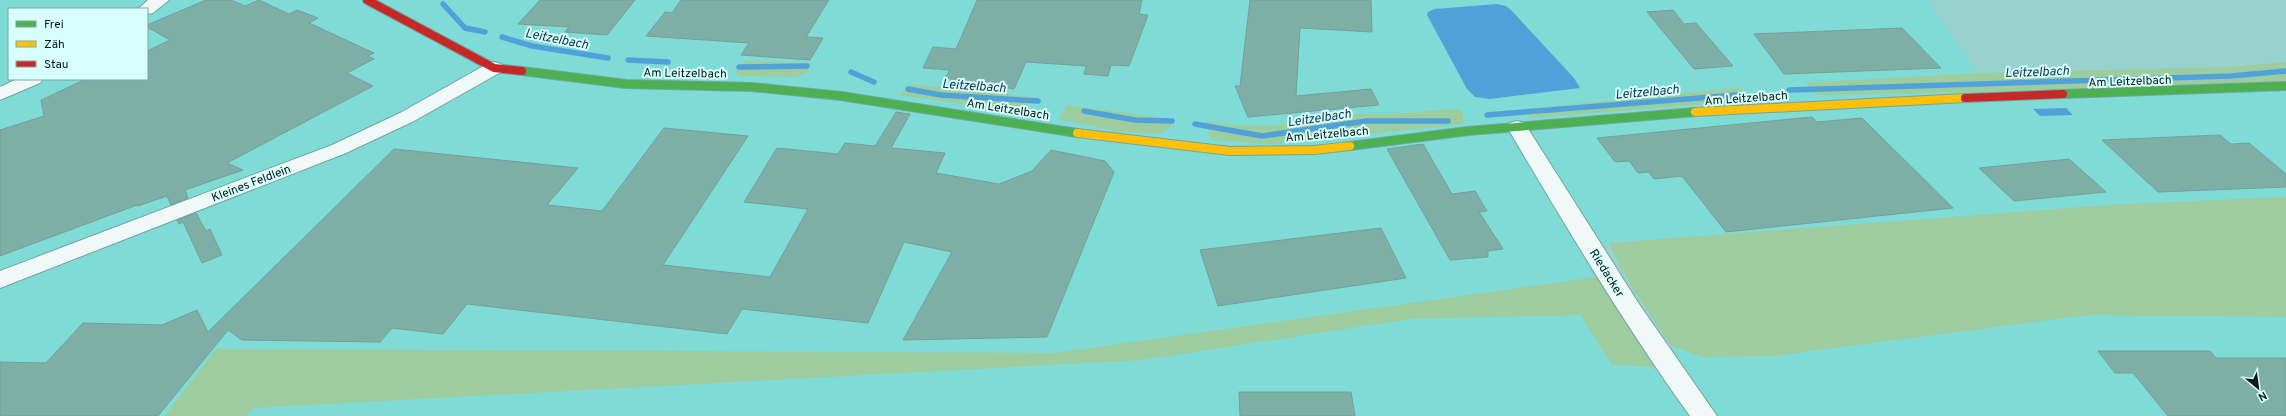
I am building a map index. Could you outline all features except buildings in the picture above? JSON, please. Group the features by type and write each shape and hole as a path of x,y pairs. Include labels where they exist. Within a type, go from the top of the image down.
{"street":[{"path":"148,8 160,0"},
{"name":"Am Leitzelbach","path":"367,0 494,68 626,84 751,87 841,96 1069,132 1230,151 1314,150 1468,131 1726,110 1900,100 2286,86"},
{"name":"Kleines Feldlein","path":"0,280 339,149 407,117 494,68"},
{"path":"0,94 31,80"},
{"name":"Riedacker","path":"1517,127 1619,293 1670,371 1704,416"}],"shaded area":[{"path":"0,0 1927,0 1977,73 1986,92 2286,82 2286,197 2122,204 1608,243 1594,252 1583,254 1597,277 1055,353 216,349 165,416 0,416"},
{"path":"1497,4 1506,6 1512,11 1574,78 1580,88 1490,99 1475,97 1467,89 1427,15 1428,12 1435,9"},
{"path":"2066,108 2073,115 2040,116 2033,109"},
{"path":"1580,315 1612,365 1657,367 1671,346 1702,357 1772,356 2089,315 2286,317 2286,416 246,416 252,408 1142,360 1410,319"}],"green space":[{"path":"745,61 811,63 808,72 797,77 740,76 735,72"},
{"path":"2286,62 2286,82 1986,92 1815,95 1806,83 1977,73 2231,67"},
{"path":"910,84 1033,97 1022,112 900,95"},
{"path":"1737,88 1749,94 1746,101 1530,118 1524,109"},
{"path":"1067,105 1171,119 1171,127 1160,134 1120,132 1059,119"},
{"path":"1456,109 1463,112 1463,124 1270,144 1211,140 1205,121 1239,126 1280,125 1347,114 1394,114"},
{"path":"2286,197 2286,317 2089,315 1772,356 1702,357 1671,346 1633,289 1608,243 2122,204"},
{"path":"1597,277 1657,367 1612,365 1580,315 1410,319 1142,360 253,408 246,416 165,416 216,349 1055,353"}],"waterway":[{"name":"Leitzelbach","path":"443,4 465,28 485,32"},
{"name":"Leitzelbach","path":"502,37 532,46 608,58"},
{"name":"Leitzelbach","path":"628,60 668,62"},
{"name":"Leitzelbach","path":"739,67 807,66"},
{"name":"Leitzelbach","path":"1789,90 2231,76 2286,71"},
{"name":"Leitzelbach","path":"851,72 874,82"},
{"name":"Leitzelbach","path":"908,89 941,95 1038,101"},
{"name":"Leitzelbach","path":"1487,115 1737,95"},
{"name":"Leitzelbach","path":"1084,111 1135,120 1172,121"},
{"name":"Leitzelbach","path":"1195,124 1262,136 1367,121 1448,121"}],"traffic: fast":[{"path":"522,71 626,84 751,87 841,96 1077,133"},
{"path":"2063,94 2286,86"},
{"path":"1350,146 1468,131 1695,112"}],"traffic: slow":[{"path":"1695,112 1965,98"},
{"path":"1077,133 1230,151 1314,150 1350,146"}],"traffic: jam":[{"path":"367,0 494,68 522,71"},
{"path":"1965,98 2063,94"}]}
